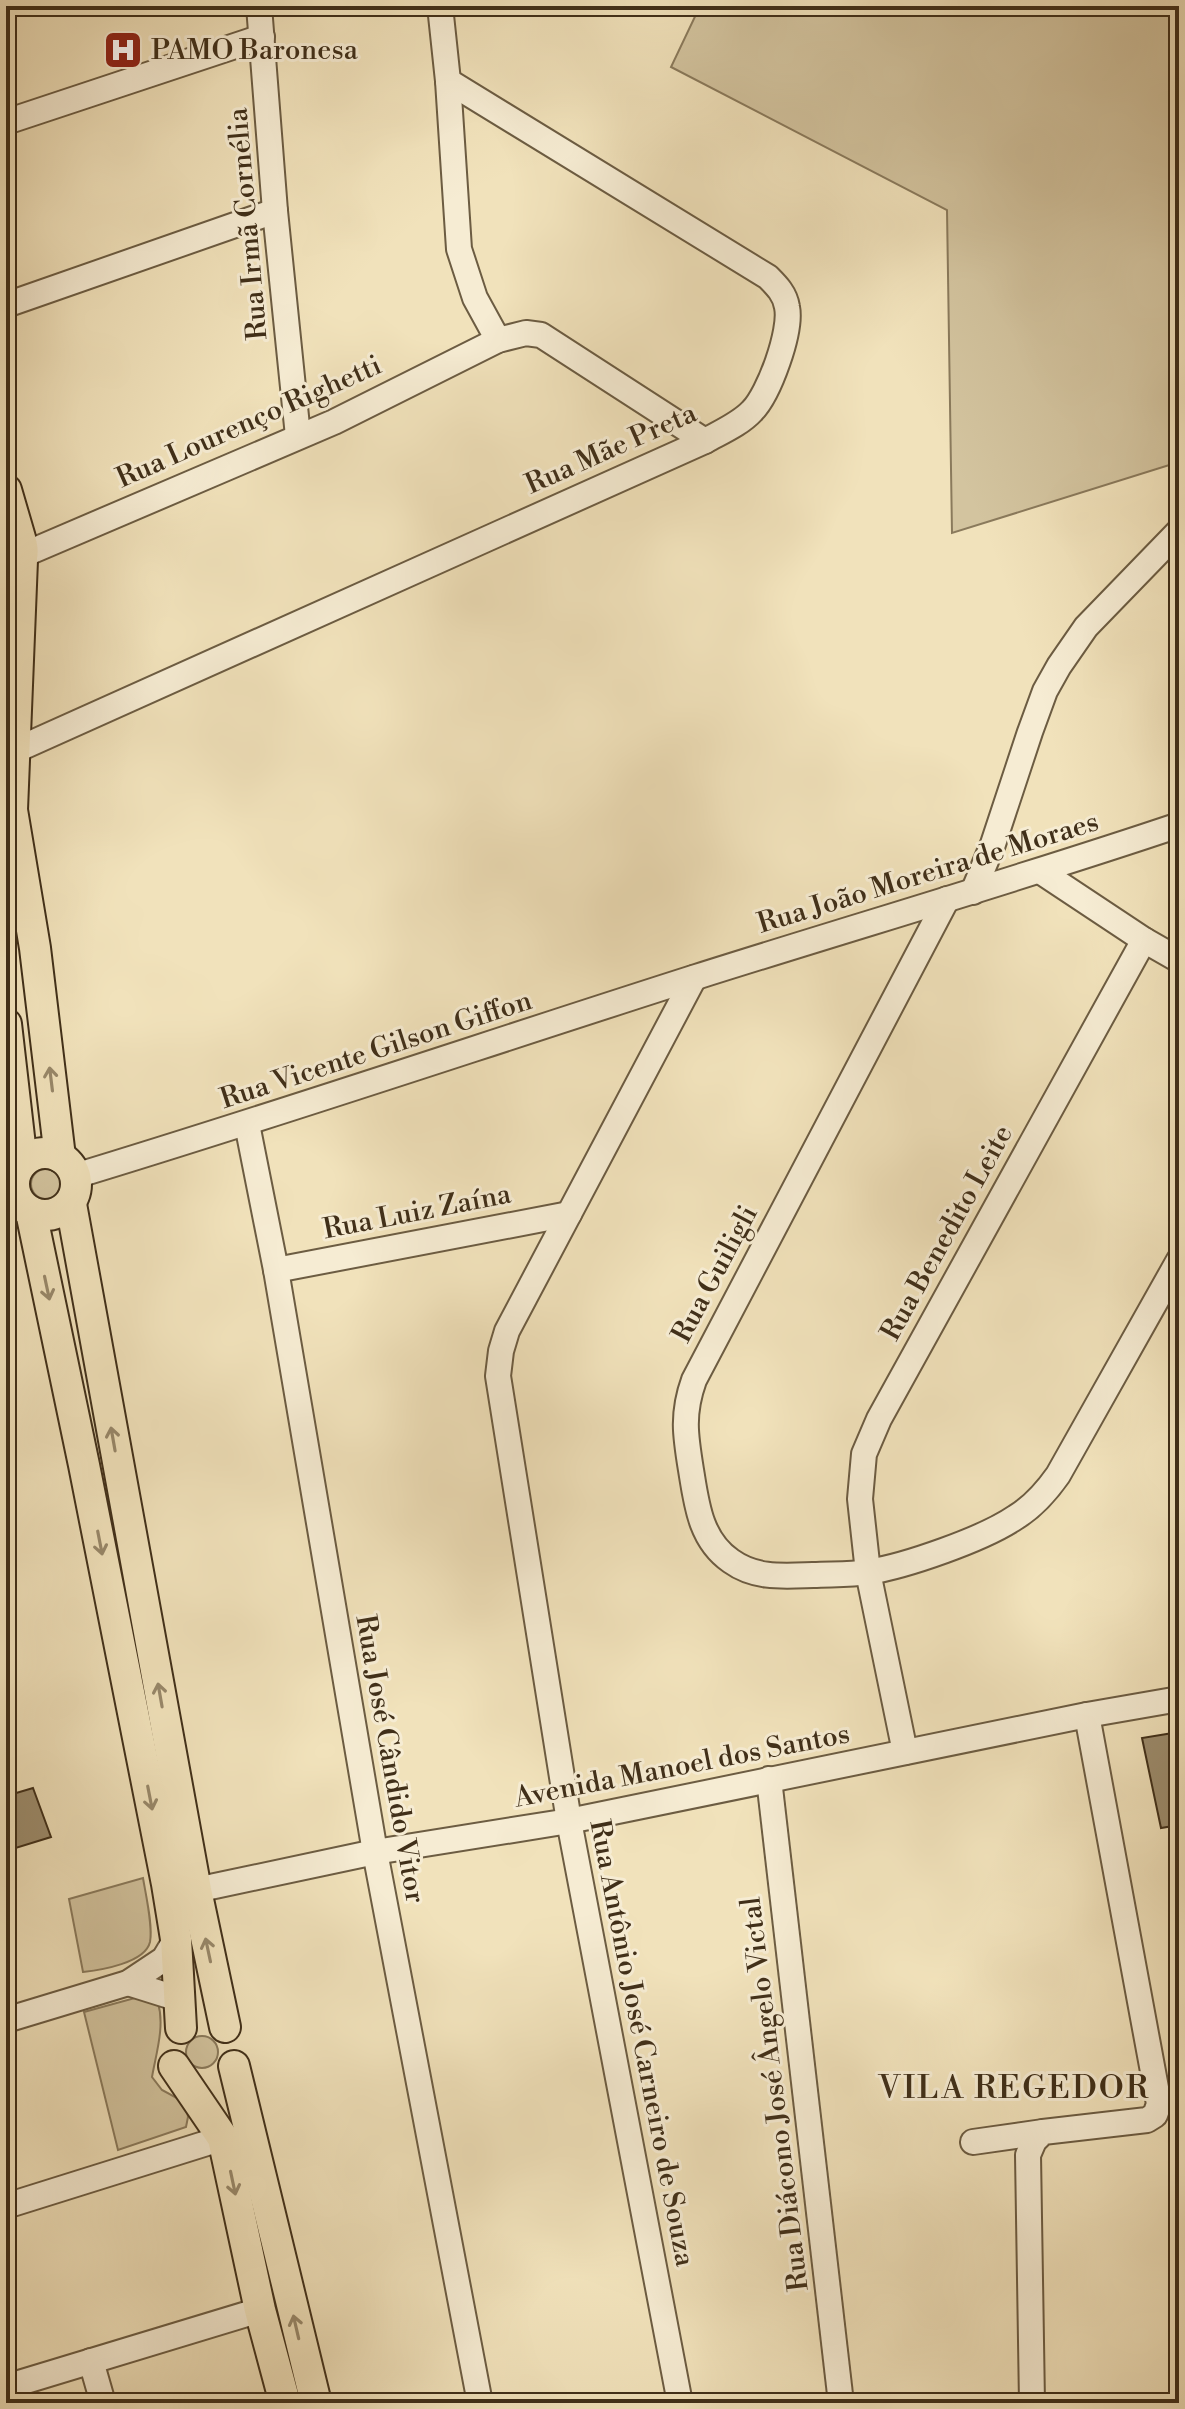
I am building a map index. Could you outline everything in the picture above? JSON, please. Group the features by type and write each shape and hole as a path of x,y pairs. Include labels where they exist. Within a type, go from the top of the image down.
{"main road":[{"path":"6,490 15,551 12,810 69,1179 196,1890 225,2027"},
{"path":"6,1024 22,1163"},
{"path":"41,1153 69,1179 59,1213 49,1216 31,1212 20,1203 13,1183 22,1163 41,1153"},
{"path":"31,1212 88,1480 176,1939 180,2014 171,2056 180,2075 198,2085 219,2081 234,2066"},
{"path":"180,2014 189,2023 207,2019 225,2027 236,2045 234,2066 309,2403"},
{"path":"174,2066 223,2138 260,2310 309,2403"}],"street":[{"name":"Rua Irmã Cornélia","path":"259,6 275,211 298,436"},
{"path":"440,6 459,249 475,298 498,340"},
{"path":"6,122 262,37"},
{"name":"Rua Mãe Preta","path":"14,751 705,441 752,411 763,396 787,329 788,311 783,294 768,277 448,81"},
{"path":"6,305 275,211"},
{"name":"Rua Lourenço Righetti","path":"15,551 334,422 498,340 526,333 541,335 705,441"},
{"path":"973,892 993,844 1045,691 1059,666 1086,627 1179,531"},
{"name":"Rua João Moreira de Moraes","path":"694,978 1179,825"},
{"path":"1040,871 1179,960"},
{"name":"Rua Guiligli","path":"947,899 706,1355 687,1399 685,1431 698,1514 709,1539 729,1560 752,1573 777,1576 868,1572 909,1562 1014,1519 1043,1497 1058,1475 1179,1260"},
{"name":"Rua Benedito Leite","path":"905,1752 868,1572 860,1499 864,1454 879,1419 1144,940"},
{"name":"Rua Vicente Gilson Giffon","path":"69,1179 694,978"},
{"name":"Rua Antônio José Carneiro de Souza","path":"680,2403 569,1821 498,1376 507,1331 694,978"},
{"name":"Rua José Cândido Vitor","path":"247,1124 276,1270 375,1852 480,2403"},
{"name":"Rua Luiz Zaína","path":"276,1270 569,1214"},
{"name":"Avenida Manoel dos Santos","path":"196,1890 375,1852 569,1821 1179,1699"},
{"path":"973,2142 1147,2120 1155,2115 1159,2104 1087,1715"},
{"name":"Rua Diácono José Ângelo Victal","path":"769,1779 841,2403"},
{"path":"6,2020 128,1983 164,1959 176,1939"},
{"path":"128,1983 143,1986 180,2014"},
{"path":"1032,2403 1028,2155 1034,2141 1043,2132"},
{"path":"6,2206 223,2138"},
{"path":"6,2387 260,2310"},
{"path":"91,2361 103,2403"}],"shaded area":[{"path":"700,6 1179,6 1179,462 952,533 947,210 671,67"},
{"path":"46,1169 57,1173 61,1184 57,1195 46,1199 35,1195 31,1184 35,1173"},
{"path":"143,1878 151,1928 146,1949 121,1964 83,1972 69,1899"},
{"path":"142,1996 158,2003 160,2012 159,2040 152,2077 162,2090 186,2103 188,2117 186,2127 118,2150 84,2012"},
{"path":"202,2036 213,2041 218,2052 213,2063 202,2068 191,2063 186,2052 191,2041"}],"building":[{"path":"1179,1732 1179,1825 1161,1828 1142,1738"},
{"path":"33,1788 51,1837 6,1851 6,1796"}],"place":[{"name":"PAMO Baronesa","path":"123,50"}],"district":[{"name":"VILA REGEDOR","path":"1014,2088"}]}
